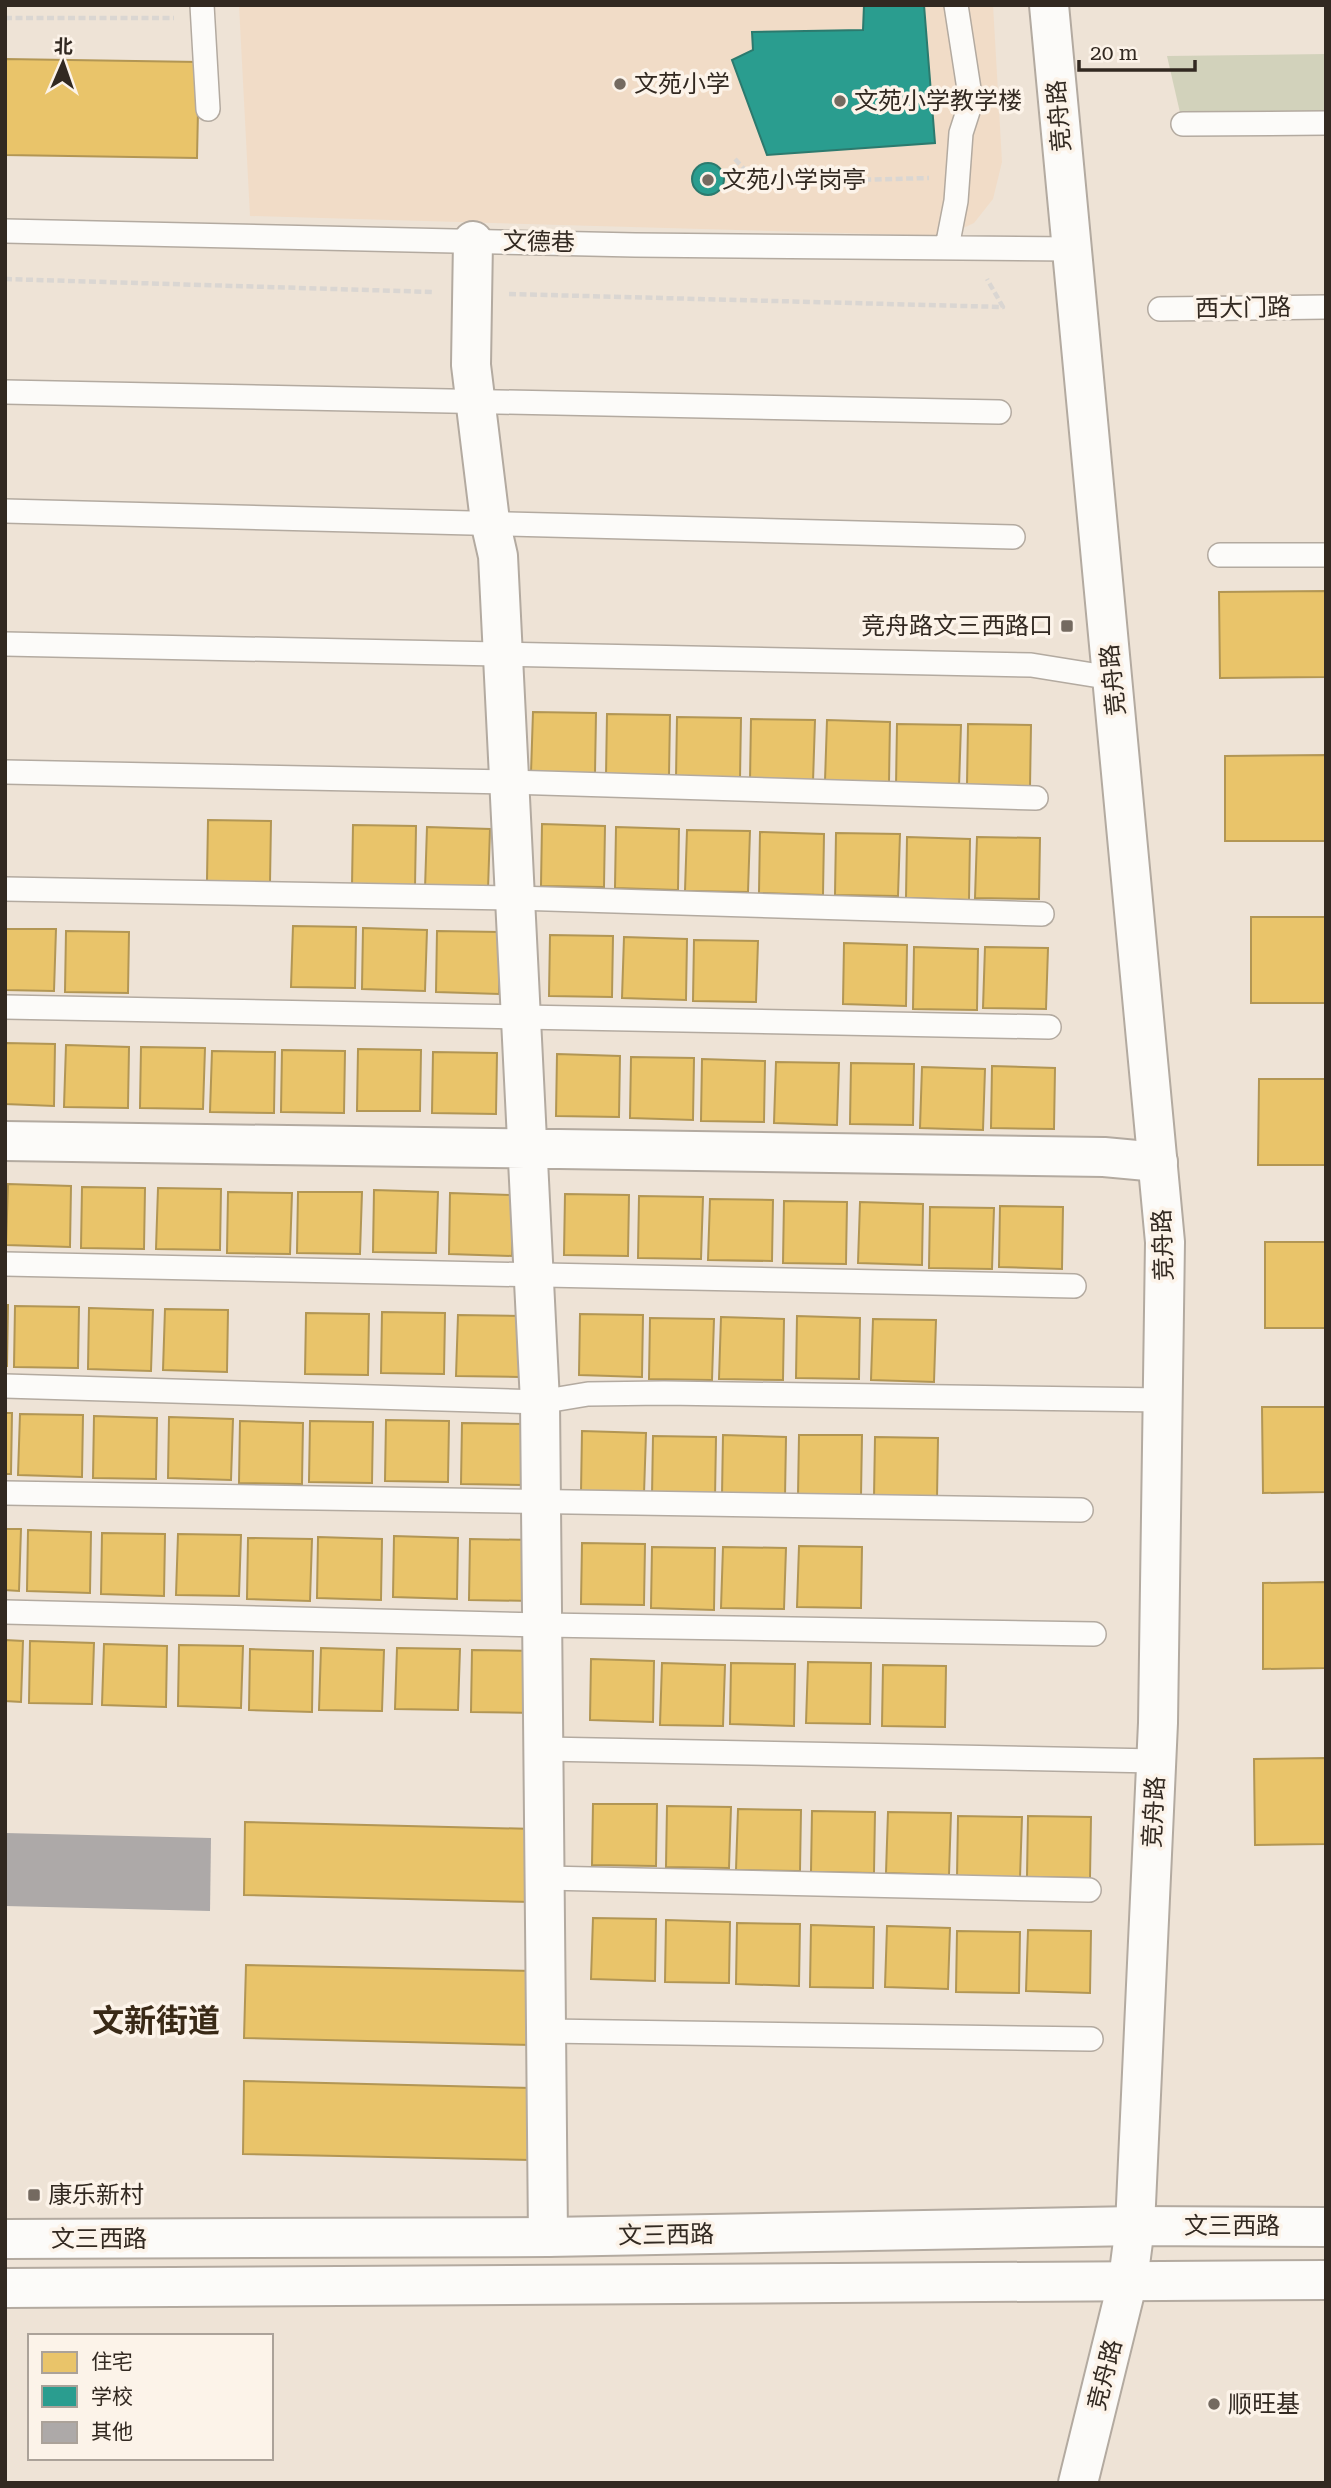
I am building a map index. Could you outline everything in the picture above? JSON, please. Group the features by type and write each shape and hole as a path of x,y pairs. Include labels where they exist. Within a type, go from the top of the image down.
{"street":[{"name":"竞舟路","path":"1049,5 1165,1242 1156,1761 1135,2226 1128,2280 1078,2483"},
{"path":"473,241 471,365 490,521 498,556 540,1402 548,2237"},
{"path":"5,1141 1090,1157 1158,1162"},
{"name":"文三西路","path":"5,2239 548,2237 1135,2226 1326,2227"},
{"name":"文三西路","path":"5,2288 1326,2280"}],"lane":[{"path":"956,5 971,102 961,133 958,247"},
{"path":"203,12 208,109"},
{"path":"1183,124 1326,122"},
{"name":"文德巷","path":"5,231 473,241 1072,249"},
{"name":"西大门路","path":"1160,309 1326,307"},
{"path":"5,392 475,399 999,412"},
{"path":"5,511 490,521 1013,537"},
{"path":"1220,555 1326,555"},
{"path":"5,644 1031,665 1112,678"},
{"path":"5,772 509,782 1035,798"},
{"path":"5,889 515,898 1042,914"},
{"path":"5,1007 1049,1027"},
{"path":"5,1264 1074,1286"},
{"path":"5,1386 540,1402 588,1394 664,1393 1163,1400"},
{"path":"5,1493 541,1504 1080,1510"},
{"path":"5,1612 543,1625 1094,1634"},
{"path":"544,1749 1156,1761"},
{"path":"545,1878 1089,1891"},
{"path":"547,2031 1091,2039"}],"path":[{"path":"5,18 203,12"},
{"path":"735,159 747,172 776,182 880,181 958,176"},
{"path":"5,279 1003,307 958,247"}],"shaded area":[{"name":"文苑小学","path":"239,5 993,5 1002,162 993,199 974,223 946,236 250,216"}],"green space":[{"path":"1326,54 1326,115 1181,117 1167,56"}],"building: 住宅":[{"path":"5,59 199,62 197,158 5,155"},
{"path":"1326,591 1326,677 1220,678 1219,592"},
{"path":"533,712 596,713 595,774 531,773"},
{"path":"607,714 670,715 669,776 606,776"},
{"path":"677,717 741,718 740,779 676,778"},
{"path":"751,719 815,720 813,782 750,781"},
{"path":"827,720 890,722 889,783 825,781"},
{"path":"897,724 961,725 959,787 896,786"},
{"path":"968,724 1031,725 1030,787 967,785"},
{"path":"1326,755 1326,841 1225,841 1225,756"},
{"path":"208,820 271,821 270,883 207,881"},
{"path":"542,824 605,826 604,887 541,886"},
{"path":"353,825 416,826 415,888 352,886"},
{"path":"427,827 490,829 488,890 425,889"},
{"path":"616,827 679,829 678,890 615,888"},
{"path":"687,830 750,831 748,892 685,891"},
{"path":"760,832 824,834 823,895 759,893"},
{"path":"836,833 900,834 898,896 835,895"},
{"path":"907,837 970,839 969,900 906,898"},
{"path":"977,837 1040,838 1039,899 975,898"},
{"path":"1251,917 1326,917 1326,1003 1251,1003"},
{"path":"293,926 356,927 355,988 291,987"},
{"path":"363,928 427,930 425,991 362,989"},
{"path":"5,929 56,929 54,991 5,990"},
{"path":"66,931 129,932 128,993 65,992"},
{"path":"437,931 500,932 499,994 436,992"},
{"path":"550,935 613,936 612,997 549,996"},
{"path":"624,937 687,939 686,1000 622,998"},
{"path":"694,940 758,941 756,1002 693,1001"},
{"path":"844,943 907,945 906,1006 843,1004"},
{"path":"914,947 978,949 977,1010 913,1009"},
{"path":"985,947 1048,948 1046,1009 983,1008"},
{"path":"5,1043 55,1044 54,1106 5,1104"},
{"path":"66,1045 129,1047 128,1108 64,1107"},
{"path":"141,1047 205,1048 203,1109 140,1108"},
{"path":"358,1049 421,1050 420,1111 357,1111"},
{"path":"282,1050 345,1051 344,1113 281,1112"},
{"path":"212,1051 275,1052 274,1113 210,1112"},
{"path":"433,1052 497,1053 496,1114 432,1113"},
{"path":"557,1054 620,1056 619,1117 556,1116"},
{"path":"631,1057 694,1058 693,1120 630,1118"},
{"path":"702,1059 765,1061 764,1122 701,1121"},
{"path":"776,1062 839,1063 837,1125 774,1123"},
{"path":"851,1063 914,1064 913,1125 850,1124"},
{"path":"992,1066 1055,1068 1054,1129 991,1128"},
{"path":"922,1067 985,1069 983,1130 920,1128"},
{"path":"1259,1079 1326,1079 1326,1165 1258,1165"},
{"path":"8,1184 71,1186 70,1247 6,1245"},
{"path":"82,1187 145,1188 144,1249 81,1248"},
{"path":"158,1188 221,1189 220,1250 156,1249"},
{"path":"374,1190 438,1192 436,1253 373,1252"},
{"path":"228,1192 292,1193 290,1254 227,1253"},
{"path":"298,1192 362,1192 360,1254 297,1253"},
{"path":"450,1193 513,1195 512,1256 449,1254"},
{"path":"565,1194 629,1195 628,1256 564,1255"},
{"path":"639,1196 703,1197 701,1259 638,1258"},
{"path":"710,1199 773,1200 772,1261 708,1260"},
{"path":"784,1201 847,1202 846,1264 783,1263"},
{"path":"860,1202 923,1204 922,1265 858,1263"},
{"path":"1000,1206 1063,1207 1062,1269 999,1267"},
{"path":"930,1207 994,1208 992,1269 929,1268"},
{"path":"1265,1242 1326,1242 1326,1328 1265,1328"},
{"path":"5,1305 8,1305 7,1366 5,1366"},
{"path":"15,1306 79,1307 78,1368 14,1367"},
{"path":"89,1308 153,1310 151,1371 88,1369"},
{"path":"165,1309 228,1310 227,1372 163,1370"},
{"path":"382,1312 445,1313 444,1374 381,1373"},
{"path":"306,1313 369,1314 368,1375 305,1374"},
{"path":"580,1314 643,1315 642,1377 579,1375"},
{"path":"458,1315 521,1316 519,1377 456,1376"},
{"path":"797,1316 860,1318 859,1379 796,1378"},
{"path":"721,1317 784,1319 783,1380 719,1379"},
{"path":"650,1318 714,1319 712,1380 649,1379"},
{"path":"873,1319 936,1320 934,1382 871,1380"},
{"path":"1262,1407 1326,1407 1326,1492 1263,1493"},
{"path":"5,1413 12,1413 11,1474 5,1474"},
{"path":"20,1414 83,1415 82,1477 18,1475"},
{"path":"94,1416 157,1418 156,1479 93,1478"},
{"path":"169,1417 233,1419 231,1480 168,1478"},
{"path":"386,1420 449,1421 448,1482 385,1481"},
{"path":"240,1421 303,1423 302,1484 239,1483"},
{"path":"310,1421 373,1422 372,1483 309,1482"},
{"path":"462,1423 525,1424 524,1485 461,1484"},
{"path":"582,1431 646,1433 644,1494 581,1493"},
{"path":"723,1435 786,1437 785,1498 722,1496"},
{"path":"799,1435 862,1435 861,1497 798,1496"},
{"path":"653,1436 716,1437 715,1499 652,1497"},
{"path":"875,1437 938,1438 937,1499 874,1498"},
{"path":"5,1529 21,1529 19,1591 5,1590"},
{"path":"28,1530 91,1532 90,1593 27,1591"},
{"path":"102,1533 165,1534 164,1596 101,1594"},
{"path":"178,1534 241,1535 239,1596 176,1595"},
{"path":"394,1536 458,1538 457,1599 393,1597"},
{"path":"318,1537 382,1539 381,1600 317,1598"},
{"path":"248,1538 312,1539 310,1601 247,1599"},
{"path":"470,1539 533,1540 532,1601 469,1600"},
{"path":"582,1543 645,1544 644,1605 581,1604"},
{"path":"799,1546 862,1547 861,1608 797,1607"},
{"path":"652,1547 715,1548 714,1610 651,1608"},
{"path":"723,1547 786,1548 784,1609 721,1608"},
{"path":"1326,1582 1326,1668 1263,1669 1263,1583"},
{"path":"5,1640 23,1641 21,1702 5,1701"},
{"path":"30,1641 94,1643 92,1704 29,1703"},
{"path":"104,1644 167,1646 166,1707 102,1705"},
{"path":"179,1645 243,1646 241,1708 178,1706"},
{"path":"321,1648 384,1650 382,1711 319,1710"},
{"path":"397,1648 460,1649 458,1710 395,1709"},
{"path":"250,1649 313,1651 312,1712 249,1710"},
{"path":"472,1650 535,1651 534,1713 471,1712"},
{"path":"591,1659 654,1661 653,1722 590,1720"},
{"path":"808,1662 871,1663 870,1724 806,1723"},
{"path":"662,1663 725,1665 723,1726 660,1725"},
{"path":"731,1663 795,1664 794,1726 730,1724"},
{"path":"883,1665 946,1666 945,1727 882,1726"},
{"path":"1326,1758 1326,1844 1255,1845 1254,1759"},
{"path":"593,1804 657,1804 656,1866 592,1865"},
{"path":"667,1806 731,1807 729,1868 666,1867"},
{"path":"738,1809 801,1810 800,1871 736,1870"},
{"path":"812,1811 875,1812 874,1873 811,1872"},
{"path":"888,1812 951,1813 949,1875 886,1873"},
{"path":"958,1816 1022,1817 1020,1878 957,1878"},
{"path":"1028,1816 1091,1817 1090,1878 1027,1877"},
{"path":"245,1822 534,1829 532,1902 244,1895"},
{"path":"593,1918 656,1919 655,1981 591,1979"},
{"path":"666,1920 730,1922 729,1983 665,1982"},
{"path":"737,1923 800,1924 799,1986 736,1984"},
{"path":"811,1925 874,1927 873,1988 810,1987"},
{"path":"887,1926 950,1928 948,1989 885,1987"},
{"path":"1028,1930 1091,1931 1090,1993 1026,1991"},
{"path":"957,1931 1020,1932 1019,1993 956,1992"},
{"path":"246,1965 535,1971 533,2045 244,2038"},
{"path":"244,2081 533,2088 531,2160 243,2154"}],"building: 学校":[{"name":"文苑小学教学楼","path":"864,5 924,5 935,143 767,155 732,60 753,50 752,32 863,30"},
{"name":"文苑小学岗亭","path":"708,163 719,168 724,179 719,190 708,195 697,190 692,179 697,168"}],"building: 其他":[{"path":"5,1833 211,1838 210,1911 5,1906"}],"place":[{"name":"文苑小学","path":"620,84"},
{"name":"文苑小学教学楼","path":"840,101"},
{"name":"文苑小学岗亭","path":"708,180"},
{"name":"竞舟路文三西路口","path":"1067,626"},
{"name":"康乐新村","path":"34,2195"},
{"name":"顺旺基","path":"1214,2404"}],"district":[{"name":"文新街道","path":"156,2021"}]}
